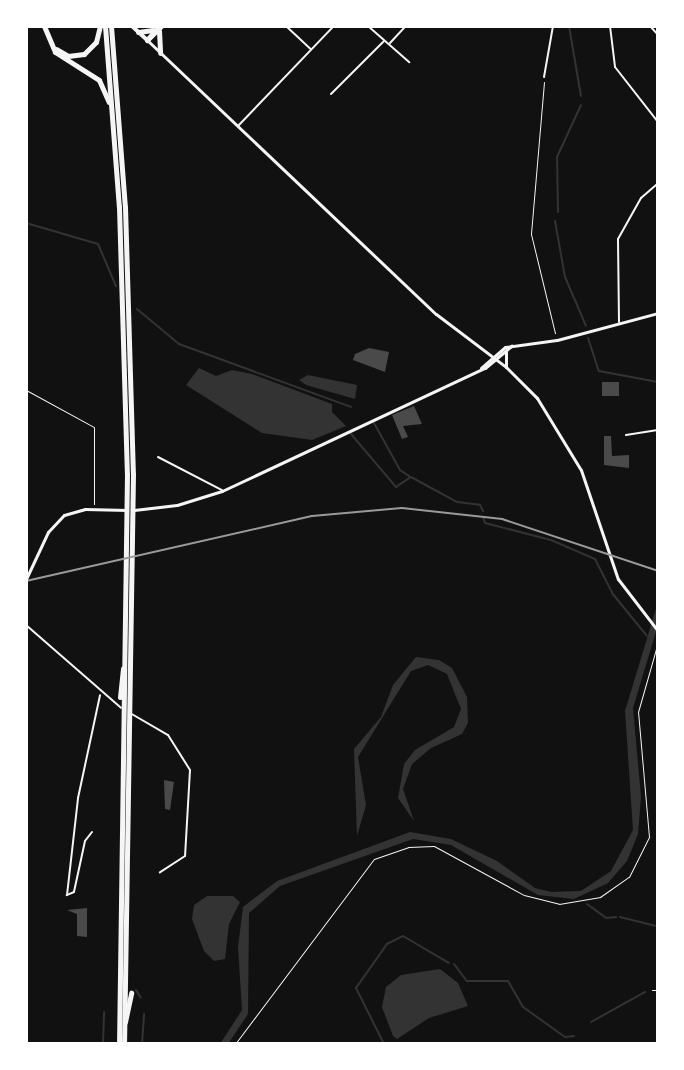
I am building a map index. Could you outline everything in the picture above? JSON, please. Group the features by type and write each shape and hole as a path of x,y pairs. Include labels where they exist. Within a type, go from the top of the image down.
{"highway":[{"path":"44,26 59,57 99,80 113,118"},
{"path":"50,43 63,54 79,56 93,46 105,26"},
{"path":"105,26 113,118 125,358 122,1044"},
{"path":"105,26 124,192 133,474 122,1044"},
{"path":"138,32 158,28"},
{"path":"147,40 158,28"},
{"path":"158,28 160,53"},
{"path":"120,697 126,656"},
{"path":"124,1023 131,993"}],"main road":[{"path":"132,26 436,314 506,367 565,438 586,481 614,570 644,616 658,631"},
{"path":"478,370 492,356 512,345 557,340 658,313"},
{"path":"26,577 54,524 71,512 139,510 184,504 222,491 478,370 497,360 512,345"},
{"path":"483,350 483,365"},
{"path":"506,351 506,367"}],"street":[{"path":"286,26 312,50"},
{"path":"238,127 334,26"},
{"path":"368,26 409,62"},
{"path":"389,44 406,26"},
{"path":"544,77 553,26"},
{"path":"610,26 615,67 658,122"},
{"path":"650,26 658,35"},
{"path":"331,94 384,41"},
{"path":"620,323 618,239 641,198 658,183"},
{"path":"626,435 658,430"},
{"path":"158,457 222,491"},
{"path":"26,625 100,694 176,743 192,776 185,856 160,872"},
{"path":"92,832 85,841 74,892 67,895 78,798 100,694"},
{"path":"98,708 112,703"}],"path":[{"path":"544,77 531,220 557,340"},
{"path":"26,390 94,427 94,509"},
{"path":"235,1044 374,859 408,847 434,846 524,895 559,904 600,897 629,877 649,837 638,712 658,642"},
{"path":"652,990 658,990"}],"shaded area":[{"path":"199,368 216,376 232,370 252,374 332,404 332,412 346,426 312,440 262,433 186,385"},
{"path":"308,375 357,385 355,399 306,385 299,380"},
{"path":"658,602 658,625 633,708 641,797 638,834 627,861 608,883 574,899 538,895 451,845 413,839 280,886 249,913 248,1014 228,1044 220,1044 242,1010 238,947 243,907 277,881 410,832 451,839 497,861 535,888 551,892 581,891 611,871 633,830 625,711"},
{"path":"416,657 439,660 452,668 467,697 468,723 462,734 431,748 412,764 403,789 414,821 398,798 404,764 415,750 454,727 461,709 447,674 428,665 411,671 358,757 366,805 357,836 354,749 381,717 393,685"},
{"path":"207,896 233,896 240,902 229,924 225,959 214,961 204,951 192,919 194,905"},
{"path":"440,969 458,983 468,1006 429,1018 397,1039 382,1007 386,987 401,975"}],"building":[{"path":"369,348 389,352 385,372 353,360 355,354"},
{"path":"602,382 619,382 619,396 602,396"},
{"path":"414,406 422,424 403,426 408,437 402,439 392,415"},
{"path":"604,436 611,436 612,456 629,455 629,468 604,465"},
{"path":"164,780 174,782 170,810 165,809"},
{"path":"87,908 87,937 77,936 77,914 67,910"}],"waterway":[{"path":"569,26 581,96"},
{"path":"558,212 557,157 581,105"},
{"path":"555,221 565,277 586,326"},
{"path":"26,223 98,244 116,286"},
{"path":"137,309 179,344 351,407"},
{"path":"588,338 599,371 658,382"},
{"path":"374,423 400,470 409,476"},
{"path":"351,434 396,487 411,477 457,502 480,505 483,511"},
{"path":"483,517 485,523 551,540 595,559 612,593 647,636"},
{"path":"587,904 606,918 616,917"},
{"path":"620,917 655,926"},
{"path":"384,1044 356,988 387,944 403,936 449,963"},
{"path":"454,964 467,981 508,981 523,1007 565,1037 574,1036"},
{"path":"136,990 141,998"},
{"path":"591,1022 645,992"},
{"path":"103,1044 104,1012"},
{"path":"142,1044 144,1014"}],"railway":[{"path":"26,581 312,516 402,508 502,519 658,571"}]}
